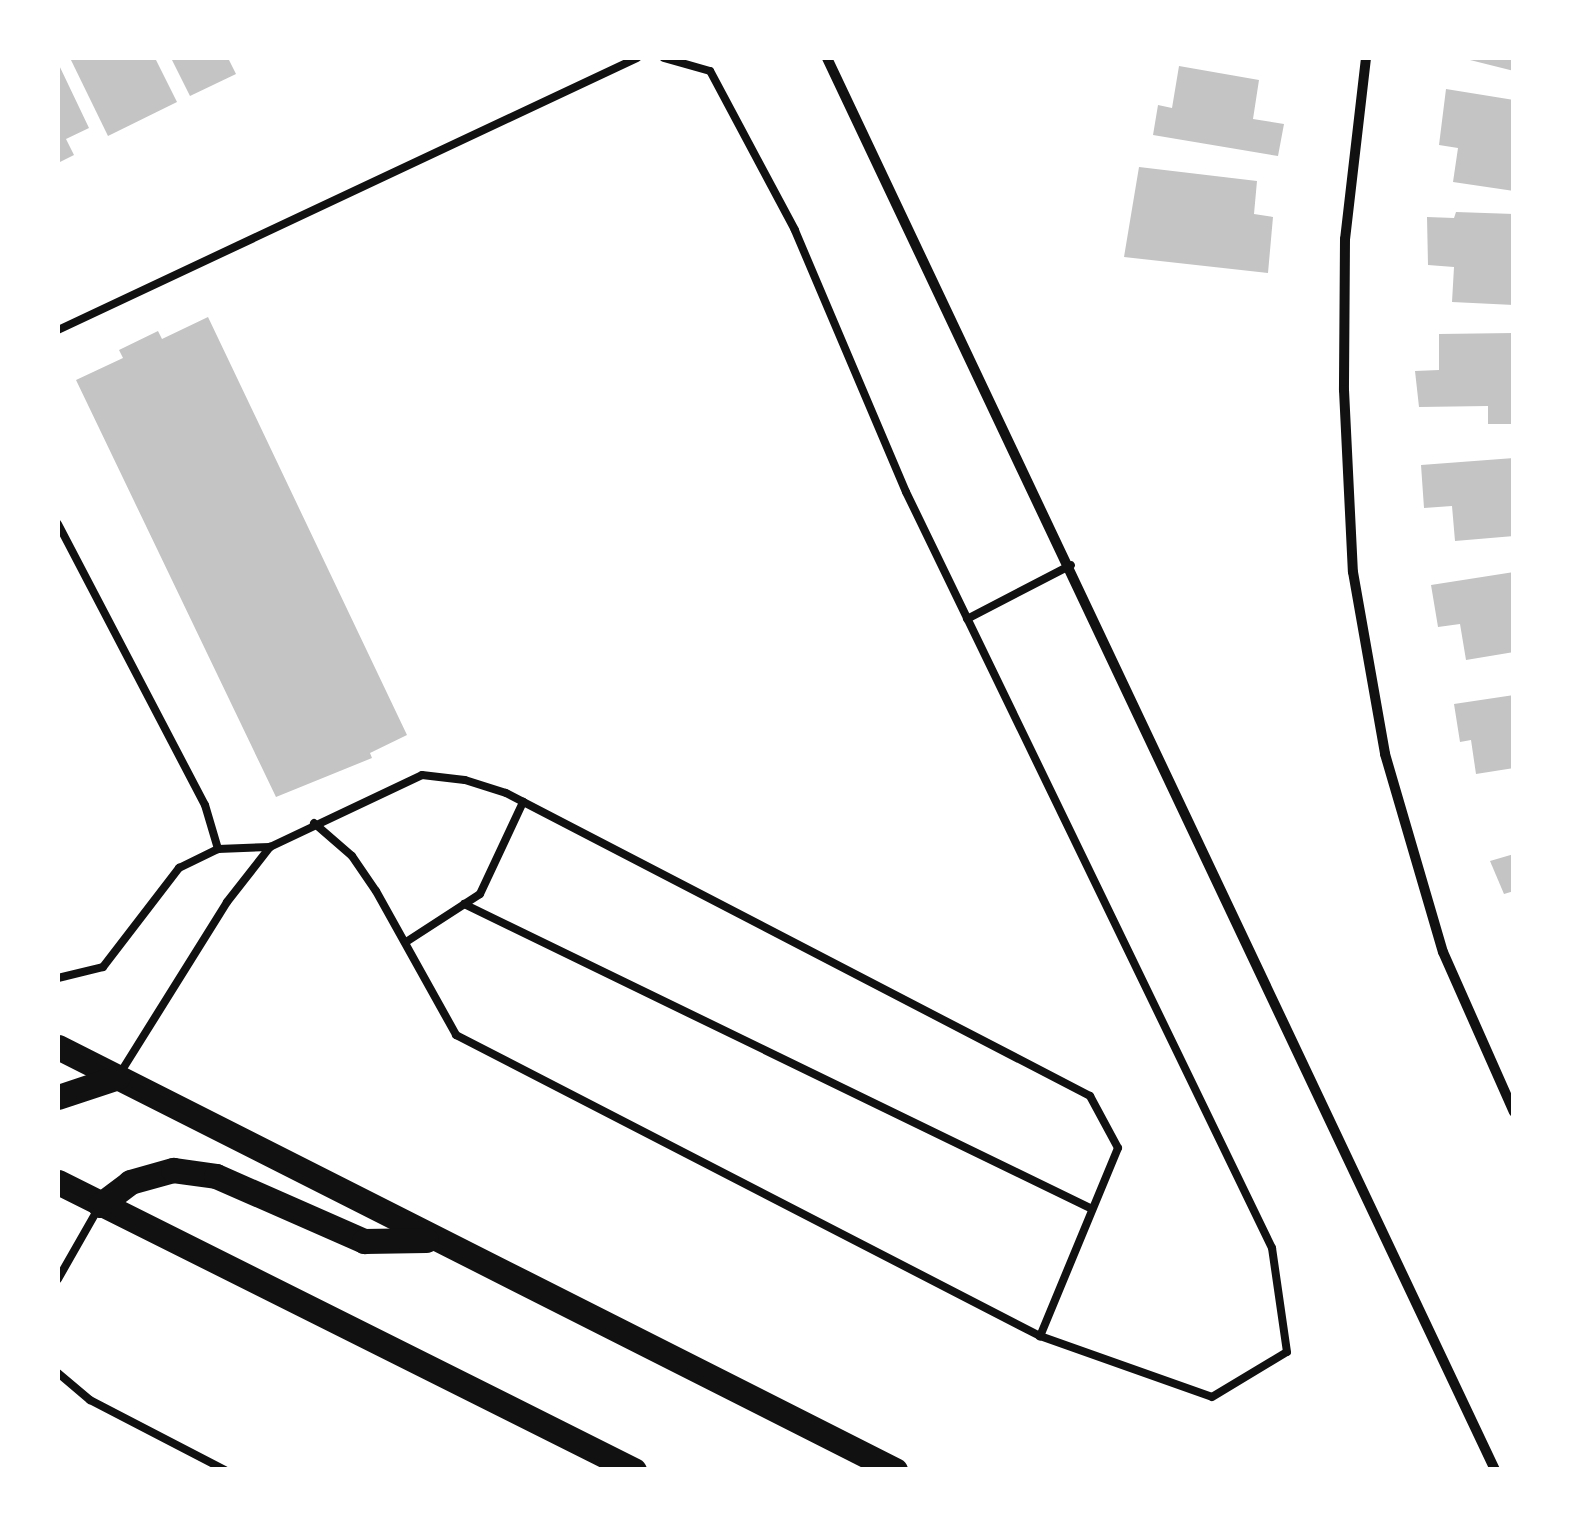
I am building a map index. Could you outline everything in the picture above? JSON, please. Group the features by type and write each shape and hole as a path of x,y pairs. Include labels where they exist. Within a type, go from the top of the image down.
{"main road":[{"path":"58,1047 430,1240 895,1470"},
{"path":"58,1097 118,1077"},
{"path":"100,1205 130,1182 174,1170 216,1176 364,1241 430,1240"},
{"path":"58,1182 634,1470"}],"street":[{"path":"827,58 1071,565 1495,1470"},
{"path":"1366,58 1345,239 1344,390 1354,572 1384,754 1443,952 1514,1112"}],"lane":[{"path":"58,330 636,58"},
{"path":"314,823 352,856 406,942 456,1035 1040,1336 1212,1397 1287,1352 1272,1248 967,619 795,230 710,70 664,58"},
{"path":"58,524 205,805 218,848"},
{"path":"967,619 1071,565"},
{"path":"118,1077 226,902 270,847 422,775 465,780 524,802 1090,1096 1118,1148 1040,1336"},
{"path":"406,942 480,894 524,802"},
{"path":"58,978 102,967 169,878 218,848 270,847"},
{"path":"464,904 1092,1209"},
{"path":"58,1279 100,1205"},
{"path":"58,1373 90,1400 225,1470"}],"building":[{"path":"70,58 155,58 177,102 108,136"},
{"path":"171,58 228,58 236,74 190,96"},
{"path":"1466,58 1514,58 1514,71 1466,59"},
{"path":"58,63 89,128 66,139 74,155 58,163"},
{"path":"1179,66 1259,80 1253,119 1284,124 1278,156 1153,135 1158,105 1172,108"},
{"path":"1446,89 1514,100 1514,191 1453,182 1458,148 1439,145"},
{"path":"1139,167 1257,181 1254,214 1273,217 1268,273 1124,257"},
{"path":"1456,212 1514,214 1514,305 1452,302 1454,267 1428,265 1427,217 1454,218"},
{"path":"208,317 407,735 370,753 372,758 276,797 76,380 123,358 119,350 158,331 162,339"},
{"path":"1514,333 1514,424 1488,424 1488,406 1419,407 1415,371 1439,370 1439,334"},
{"path":"1514,458 1514,536 1455,541 1452,506 1424,508 1421,465"},
{"path":"1514,572 1514,652 1466,660 1460,624 1438,627 1431,585"},
{"path":"1514,695 1514,768 1476,774 1471,740 1460,742 1454,704"},
{"path":"1514,854 1514,891 1504,894 1490,861"}]}
